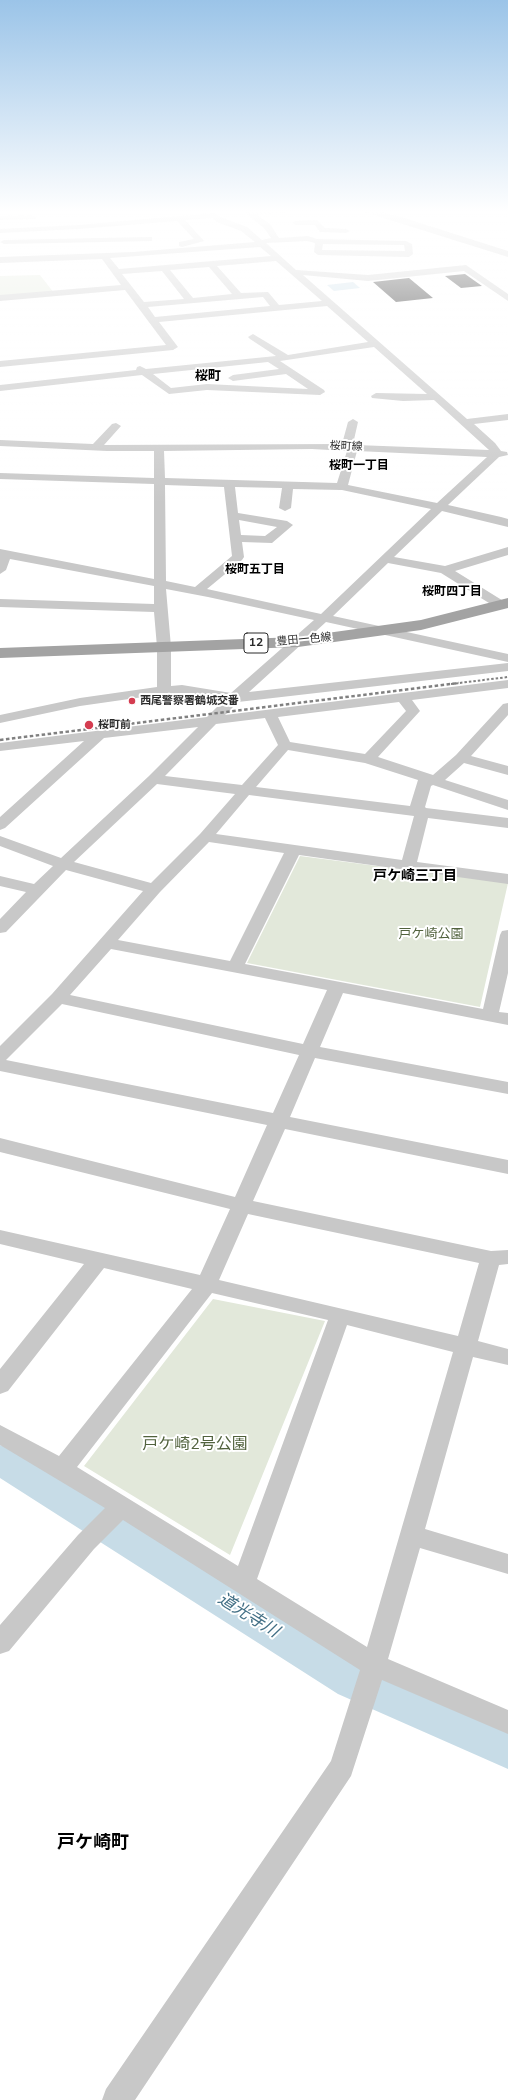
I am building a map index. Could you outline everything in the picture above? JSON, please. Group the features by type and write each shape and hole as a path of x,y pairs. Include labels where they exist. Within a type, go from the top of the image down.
{"main road":[{"name":"豊田一色線","path":"0,653 298,642 421,625 505,604"}],"street":[{"path":"0,364 79,357 85,364 173,347 144,308"},
{"path":"153,320 277,308"},
{"path":"0,928 63,864 154,779 234,698 298,642 439,508 502,454 334,308"},
{"path":"253,337 287,358"},
{"path":"0,388 287,358 374,344"},
{"path":"124,356 169,391 196,387 217,387 245,390 320,392 270,359"},
{"path":"199,366 217,387"},
{"path":"233,378 289,372"},
{"path":"376,396 403,398 436,397"},
{"path":"465,422 508,417"},
{"path":"342,487 350,447 353,422"},
{"path":"96,447 116,426"},
{"path":"1,444 159,448 161,481 160,608 164,647 164,690"},
{"name":"桜町線","path":"159,448 350,447 502,454"},
{"path":"0,476 342,487 497,519 508,523"},
{"path":"197,591 238,557 229,484"},
{"path":"285,508 288,485"},
{"path":"233,515 287,524 268,540 236,538"},
{"path":"445,570 508,551"},
{"path":"0,570 3,554 197,591 387,630 508,658"},
{"path":"385,559 445,570 505,604"},
{"path":"0,603 160,608"},
{"path":"482,653 508,644"},
{"path":"0,719 80,702 164,690 182,689 234,698 508,668"},
{"path":"0,746 270,715 501,685 508,703"},
{"path":"368,760 413,711 403,698"},
{"path":"422,813 417,807 424,783 436,780 461,758 508,707"},
{"path":"270,715 284,745"},
{"path":"0,825 99,735"},
{"path":"284,745 368,760 436,780 508,805"},
{"path":"0,1056 58,998 154,889 205,838 284,745"},
{"path":"461,758 508,771"},
{"path":"154,779 508,824"},
{"path":"408,865 422,813"},
{"path":"205,838 508,879"},
{"path":"0,841 63,864 154,889"},
{"path":"235,967 293,851"},
{"path":"0,881 37,890"},
{"path":"490,1015 508,935"},
{"path":"108,942 337,988 508,1019"},
{"path":"62,1469 206,1286 337,988"},
{"path":"58,998 309,1051 508,1088"},
{"path":"0,1064 278,1122 508,1167"},
{"path":"0,1145 241,1205 500,1257 465,1346 374,1665 343,1762 117,2100"},
{"path":"0,1237 206,1286 340,1315 508,1356"},
{"path":"0,1385 98,1261"},
{"path":"244,1582 340,1315"},
{"path":"0,1434 62,1469 374,1665 508,1722"},
{"path":"0,1643 86,1542 122,1507"},
{"path":"411,1535 508,1564"}],"green space":[{"name":"戸ケ崎公園","path":"300,856 508,883 480,1007 247,963"},
{"name":"戸ケ崎2号公園","path":"213,1299 325,1321 230,1555 84,1466"}],"waterway":[{"name":"道光寺川","path":"0,1460 352,1681 508,1750"}],"railway":[{"path":"451,684 508,677"},
{"path":"0,740 459,683"}],"place":[{"name":"西尾警察署鶴城交番","path":"132,701"},
{"name":"桜町前","path":"89,725"}],"district":[{"name":"桜町","path":"208,377"},
{"name":"桜町一丁目","path":"359,466"},
{"name":"桜町五丁目","path":"255,570"},
{"name":"桜町四丁目","path":"452,592"},
{"name":"戸ケ崎三丁目","path":"415,877"},
{"name":"戸ケ崎町","path":"93,1844"}]}
